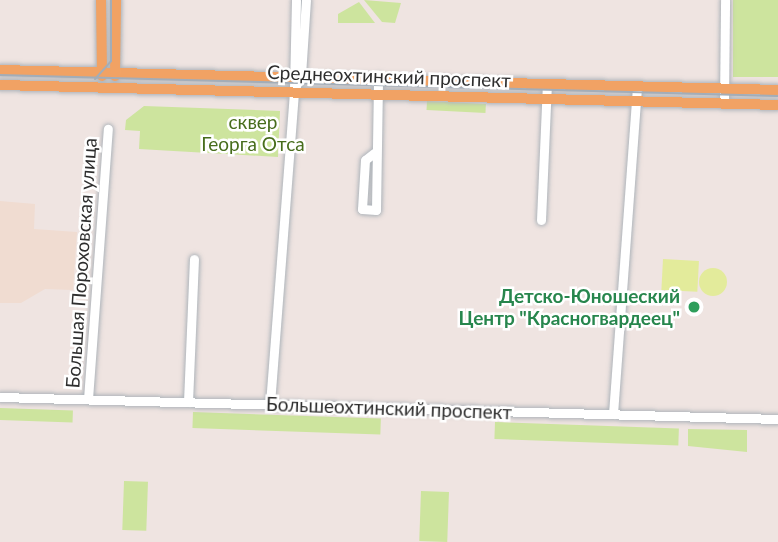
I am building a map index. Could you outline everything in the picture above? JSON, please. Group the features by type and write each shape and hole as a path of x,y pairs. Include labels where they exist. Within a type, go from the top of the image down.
{"main road":[{"path":"101,0 100,73 108,88"},
{"path":"108,88 116,73 116,0"},
{"name":"Среднеохтинский проспект","path":"0,70 378,77 778,90"},
{"name":"Среднеохтинский проспект","path":"0,85 378,92 778,105"}],"street":[{"path":"296,0 296,75"},
{"path":"270,404 294,90 306,0"},
{"path":"724,0 724,103"},
{"path":"374,153 365,160 362,209 376,210 374,153 378,77"},
{"path":"541,220 547,82"},
{"path":"612,414 637,86"},
{"name":"Большая Пороховская улица","path":"88,399 108,129"},
{"path":"188,402 194,259"},
{"name":"Большеохтинский проспект","path":"0,397 778,419"}],"shaded area":[{"path":"0,201 35,204 34,229 77,232 73,290 45,289 21,303 0,303"}],"green space":[{"path":"364,0 401,3 395,23 382,22"},
{"path":"733,0 778,0 778,77 733,77"},
{"path":"359,2 375,23 338,23 338,14"},
{"path":"427,101 486,104 485,113 427,110"},
{"name":"сквер Георга Отса","path":"144,106 280,111 278,157 139,149 140,131 125,130 126,120"},
{"path":"663,259 699,261 697,292 661,290"},
{"path":"713,268 723,272 727,282 723,292 713,296 703,292 699,282 703,272"},
{"path":"0,408 73,411 73,423 0,420"},
{"path":"193,412 381,419 380,435 192,428"},
{"path":"495,422 679,428 678,445 494,439"},
{"path":"688,429 747,430 747,452 688,446"},
{"path":"124,481 148,482 146,531 122,530"},
{"path":"421,491 449,492 447,542 419,541"}],"tram line":[{"path":"95,79 111,61 111,0"},
{"path":"0,75 778,96"}],"place":[{"name":"Детско-Юношеский Центр \"Красногвардеец\"","path":"694,307"}]}
